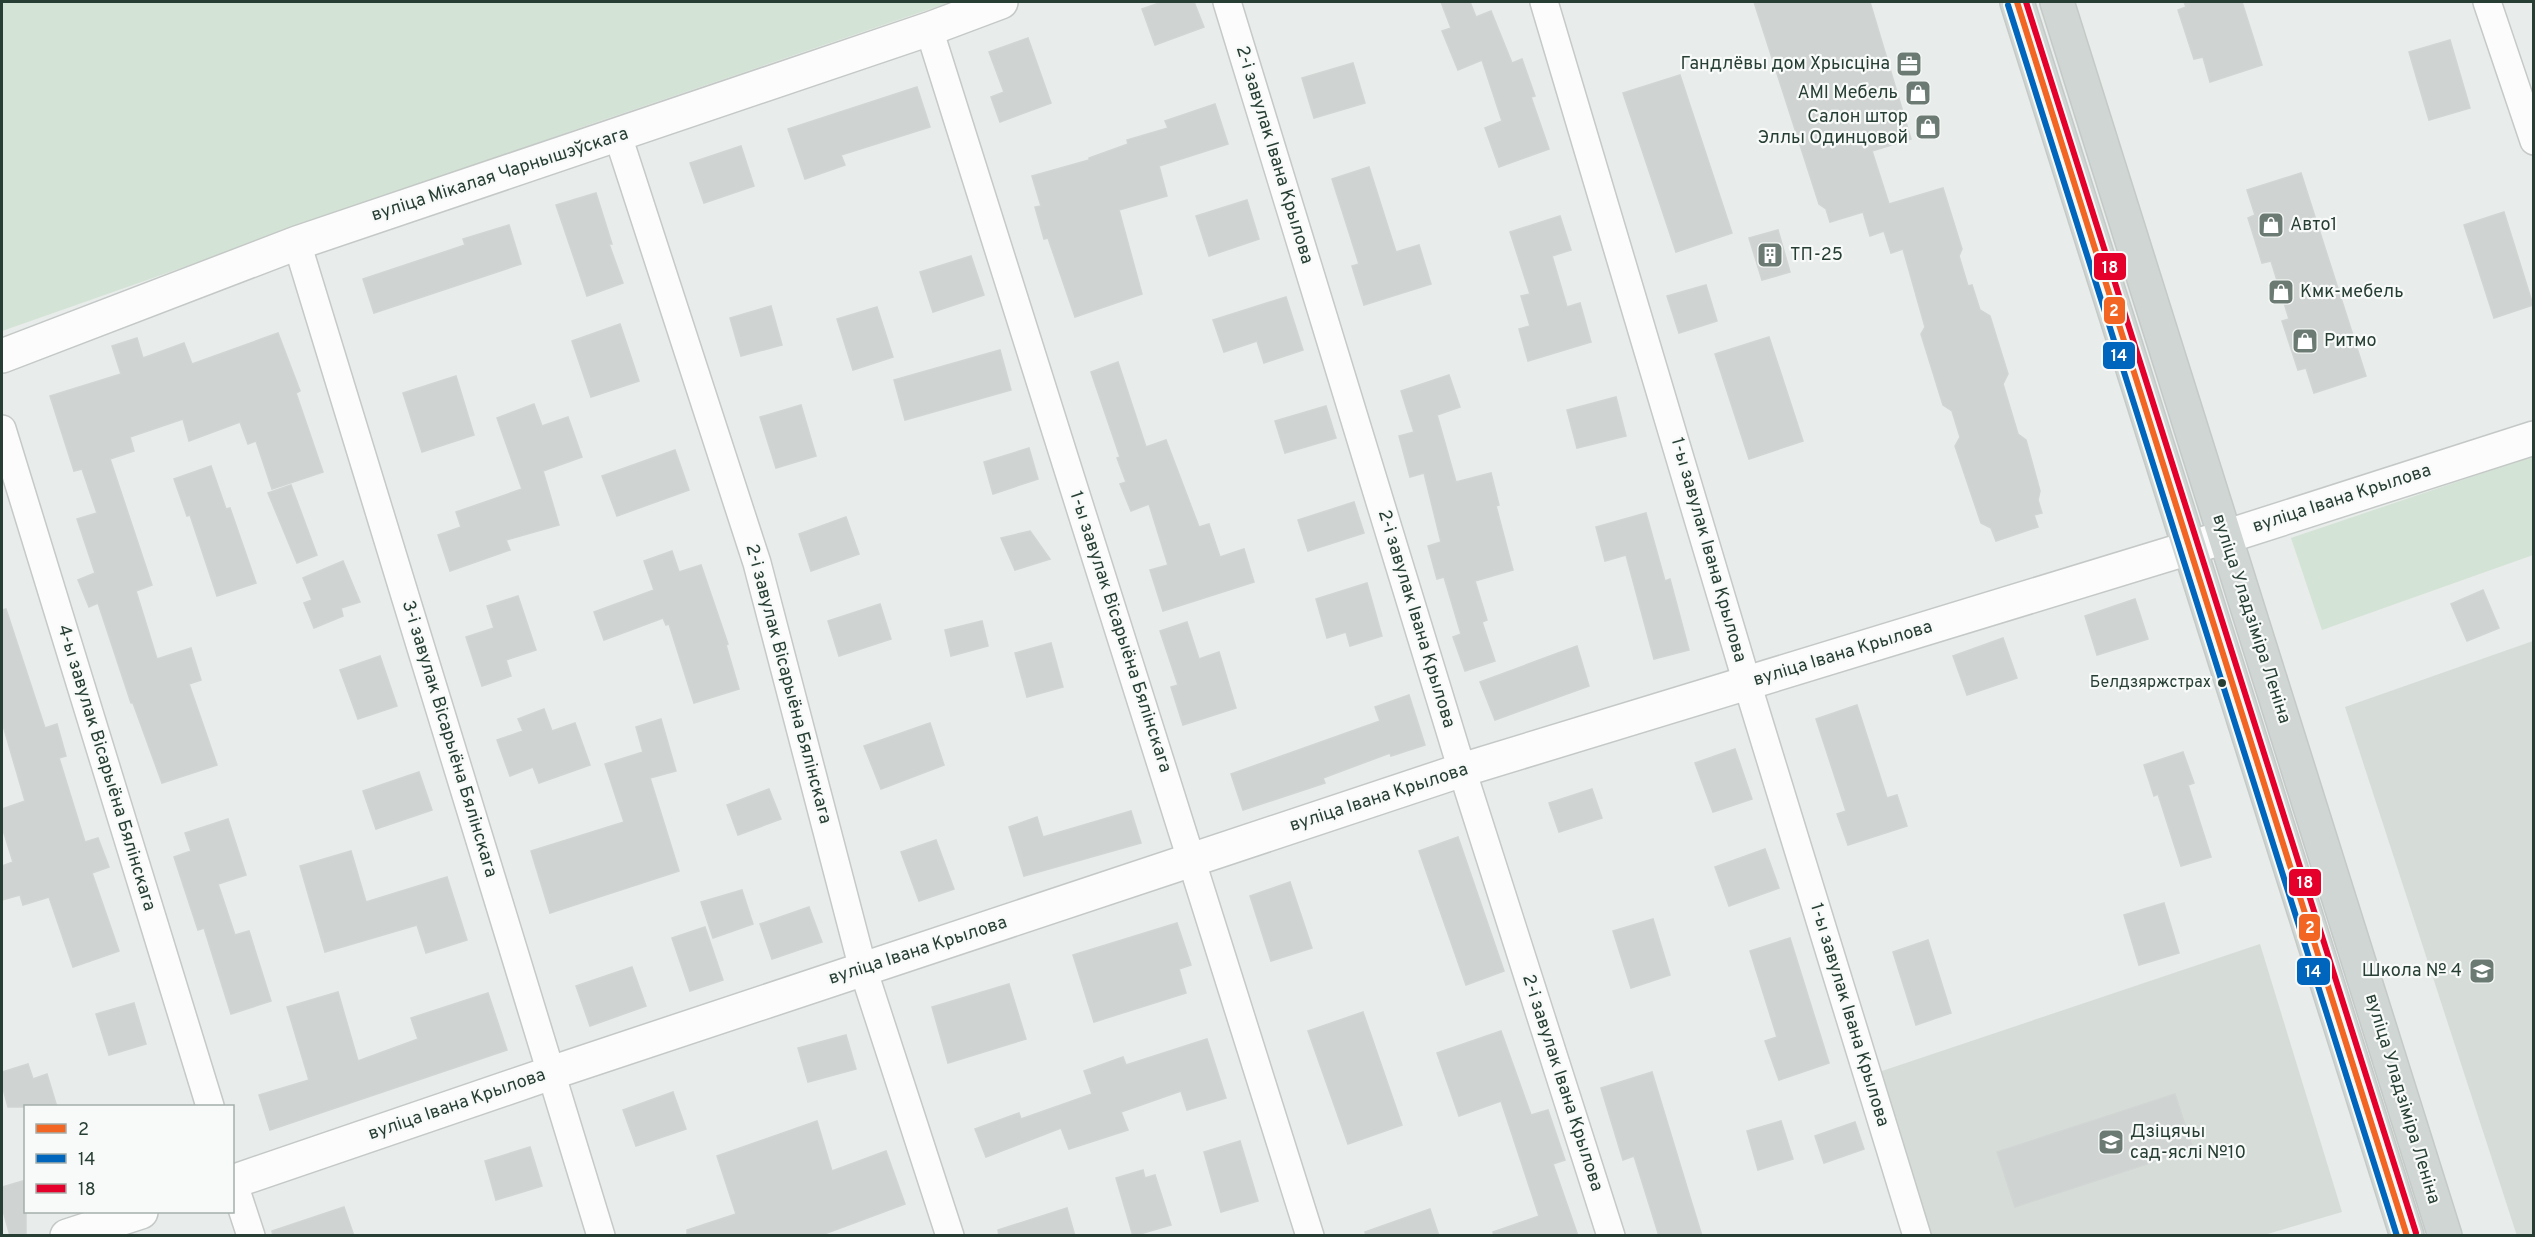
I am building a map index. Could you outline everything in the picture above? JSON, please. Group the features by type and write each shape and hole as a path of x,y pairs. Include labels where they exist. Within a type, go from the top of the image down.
{"main road":[{"name":"вуліца Уладзіміра Леніна","path":"2017,2 2408,1236"},
{"name":"вуліца Уладзіміра Леніна","path":"2057,2 2445,1236"}],"street":[{"name":"вуліца Мікалая Чарнышэўскага","path":"2,356 297,243 929,30 1000,2"},
{"name":"2-і завулак Івана Крылова","path":"1227,2 1462,770 1611,1236"},
{"name":"1-ы завулак Івана Крылова","path":"1544,2 1747,683 1917,1236"},
{"path":"2487,2 2534,141"},
{"name":"1-ы завулак Вісарыёна Бялінскага","path":"929,30 1310,1236"},
{"name":"2-і завулак Вісарыёна Бялінскага","path":"618,136 757,563 863,969 950,1236"},
{"name":"3-і завулак Вісарыёна Бялінскага","path":"297,243 601,1236"},
{"name":"4-ы завулак Вісарыёна Бялінскага","path":"2,429 209,1105"},
{"name":"вуліца Івана Крылова","path":"234,1181 1462,770 2224,537 2534,438"},
{"path":"234,1184 251,1236"},
{"path":"67,1236 138,1213"}],"shaded area":[{"name":"Школа № 4","path":"2533,641 2534,1235 2517,1236 2345,707"},
{"name":"Дзіцячы сад-яслі №10","path":"2260,944 2342,1212 2264,1235 1930,1235 1879,1072"}],"green space":[{"path":"2,2 951,2 594,123 2,331"},
{"path":"2533,456 2533,555 2322,630 2291,538"}],"building":[{"path":"1162,2 1194,2 1204,27 1155,45 1142,9"},
{"path":"1441,2 1470,2 1476,17 1491,11 1512,63 1522,59 1535,96 1531,97 1549,149 1499,167 1485,128 1502,121 1482,60 1458,70 1442,31 1451,28"},
{"path":"1754,2 1870,2 1911,139 1872,151 1889,204 1943,188 1962,249 1959,256 1968,286 1972,285 1980,310 1990,316 2008,374 2003,384 2018,434 2026,440 2040,491 2038,500 2042,513 2034,515 2038,527 1996,541 1991,528 1981,523 1955,446 1960,437 1952,411 1943,405 1921,334 1925,327 1903,249 1891,253 1884,231 1870,236 1863,212 1830,222 1826,209 1819,204"},
{"path":"2184,2 2242,2 2262,65 2210,82 2203,57 2194,59 2178,10 2186,7"},
{"path":"1028,38 1051,103 1000,122 991,97 1004,92 989,52"},
{"path":"2450,40 2470,108 2429,120 2409,52"},
{"path":"1353,63 1365,103 1314,118 1302,78"},
{"path":"1680,75 1732,233 1676,252 1623,93"},
{"path":"917,87 930,127 841,155 845,165 805,179 788,129"},
{"path":"1215,104 1228,144 1159,166 1167,196 1119,210 1142,294 1075,317 1048,238 1044,239 1035,207 1041,206 1032,176 1089,160 1089,158 1128,144 1127,140 1168,128 1165,121"},
{"path":"741,146 754,186 704,203 690,163"},
{"path":"1369,167 1396,252 1419,245 1431,284 1364,305 1352,266 1359,264 1332,179"},
{"path":"2301,173 2366,376 2314,393 2306,368 2298,370 2282,321 2289,319 2271,261 2262,263 2248,218 2255,215 2247,190"},
{"path":"596,193 612,244 609,244 623,283 587,296 556,205"},
{"path":"1247,200 1259,239 1209,256 1196,216"},
{"path":"2504,212 2533,305 2494,318 2464,225"},
{"path":"1560,216 1571,250 1552,256 1567,307 1580,303 1591,342 1528,361 1519,329 1530,326 1521,296 1530,294 1510,232"},
{"path":"509,225 521,264 374,313 363,279 465,245 463,239"},
{"name":"ТП-25","path":"1778,230 1790,272 1762,280 1749,238"},
{"path":"971,256 984,295 933,312 920,272"},
{"path":"1706,285 1717,321 1679,333 1667,296"},
{"path":"1286,297 1303,350 1264,363 1257,341 1224,352 1213,320"},
{"path":"771,306 782,345 741,356 730,318"},
{"path":"877,307 893,357 853,370 837,319"},
{"path":"620,324 639,381 591,397 572,341"},
{"path":"278,333 300,391 296,393 323,472 272,489 256,441 248,444 240,422 189,441 183,419 130,437 134,451 110,459 152,585 136,591 157,659 191,648 201,680 189,684 217,765 162,783 133,703 131,703 98,603 89,607 78,580 95,573 77,519 97,513 82,469 74,471 50,396 121,374 112,346 137,338 143,358 184,343 192,364"},
{"path":"1769,337 1803,441 1749,459 1715,354"},
{"path":"1000,350 1011,390 905,420 894,380"},
{"path":"1118,362 1146,447 1166,440 1199,527 1209,524 1220,557 1244,549 1254,582 1163,611 1150,570 1168,565 1149,504 1131,511 1120,484 1126,482 1117,458 1120,457 1091,372"},
{"path":"1449,375 1460,407 1437,415 1456,482 1491,473 1499,505 1496,506 1513,570 1475,581 1487,620 1482,622 1495,661 1465,671 1453,637 1461,634 1444,577 1437,579 1428,546 1441,542 1424,473 1410,477 1399,436 1414,432 1401,391"},
{"path":"456,376 474,435 422,452 403,393"},
{"path":"1616,397 1626,436 1577,448 1567,410"},
{"path":"534,404 542,426 568,417 582,457 543,471 559,525 506,540 510,550 450,571 438,535 461,527 456,512 522,489 497,418"},
{"path":"801,405 816,456 776,468 760,417"},
{"path":"1326,406 1336,438 1285,453 1275,421"},
{"path":"1029,448 1038,479 993,494 984,462"},
{"path":"675,450 689,490 617,516 602,476"},
{"path":"211,466 226,509 230,508 256,583 217,596 190,515 187,516 174,479"},
{"path":"291,485 317,555 297,563 268,493"},
{"path":"1354,502 1364,533 1308,551 1298,520"},
{"path":"1646,513 1665,581 1670,579 1689,650 1654,659 1626,555 1605,561 1596,527"},
{"path":"846,517 859,554 811,571 799,534"},
{"path":"1030,531 1050,559 1015,570 1001,538"},
{"path":"672,551 679,572 701,565 728,644 726,645 739,689 694,703 669,624 666,625 663,618 604,640 594,612 654,590 644,561"},
{"path":"343,561 360,602 341,608 343,616 314,628 304,603 312,600 303,578"},
{"path":"1367,583 1382,636 1350,646 1346,632 1327,638 1316,599"},
{"path":"2483,590 2499,628 2467,641 2451,604"},
{"path":"518,596 536,650 506,660 511,676 482,686 466,637 494,628 487,606"},
{"path":"2135,599 2148,639 2097,655 2085,616"},
{"path":"880,604 891,639 839,656 828,621"},
{"path":"6,609 45,728 57,724 66,756 59,758 85,842 98,838 109,867 92,873 119,951 73,967 49,897 23,905 20,895 2,900 2,866 13,862 2,827 2,809 25,801 2,722 2,610"},
{"path":"982,621 988,646 951,656 945,630"},
{"path":"1187,622 1199,659 1219,652 1236,708 1183,725 1171,687 1178,685 1160,631"},
{"path":"2003,638 2017,678 1967,695 1953,656"},
{"path":"1051,643 1063,687 1027,697 1015,653"},
{"path":"1577,646 1589,686 1495,720 1480,682"},
{"path":"380,656 397,706 358,719 340,670"},
{"path":"1409,695 1425,745 1391,756 1390,753 1323,778 1325,783 1243,810 1231,774 1380,721 1375,707"},
{"path":"1857,705 1887,798 1897,795 1907,826 1848,845 1837,814 1846,811 1816,719"},
{"path":"544,709 552,731 575,723 590,765 539,783 533,767 510,776 497,740 523,731 518,719"},
{"path":"661,719 676,771 650,778 679,871 550,913 531,851 624,822 605,764 643,752 636,727"},
{"path":"930,723 944,765 881,789 864,746"},
{"path":"1735,749 1752,799 1713,812 1695,763"},
{"path":"2183,752 2194,783 2188,785 2211,857 2181,866 2158,794 2154,796 2144,765"},
{"path":"419,772 432,810 376,829 363,791"},
{"path":"769,789 781,819 738,835 727,805"},
{"path":"1592,789 1602,818 1559,832 1549,803"},
{"path":"1131,811 1141,843 1024,876 1009,827 1037,817 1043,837"},
{"path":"228,819 246,875 218,884 235,935 249,931 271,1001 231,1014 204,928 198,930 174,857 191,851 185,833"},
{"path":"1458,837 1504,971 1466,985 1419,851"},
{"path":"936,840 954,889 919,901 901,852"},
{"path":"1765,849 1779,888 1729,906 1715,867"},
{"path":"351,851 366,902 447,877 467,940 426,953 417,925 325,952 300,866"},
{"path":"1290,882 1312,948 1271,961 1250,896"},
{"path":"742,890 753,924 713,938 701,902"},
{"path":"2164,903 2179,953 2139,965 2124,915"},
{"path":"809,907 822,942 772,959 760,924"},
{"path":"1653,919 1670,975 1631,988 1613,931"},
{"path":"1177,923 1191,965 1179,969 1186,993 1094,1022 1073,955"},
{"path":"705,927 723,980 690,991 672,938"},
{"path":"1790,938 1829,1063 1779,1080 1765,1041 1777,1037 1750,951"},
{"path":"1928,940 1951,1013 1916,1025 1893,952"},
{"path":"632,967 646,1006 590,1026 576,986"},
{"path":"1009,984 1026,1039 948,1063 932,1007"},
{"path":"338,992 358,1061 418,1039 411,1018 488,993 507,1050 270,1130 259,1095 309,1080 287,1007"},
{"path":"134,1003 146,1044 109,1055 96,1014"},
{"path":"1363,1012 1402,1125 1348,1144 1308,1031"},
{"path":"1501,1031 1531,1115 1548,1110 1565,1160 1553,1164 1578,1236 1494,1236 1493,1232 1539,1216 1501,1101 1459,1116 1437,1053"},
{"path":"846,1035 856,1069 808,1082 798,1048"},
{"path":"1207,1039 1226,1098 1187,1110 1181,1091 1121,1112 1128,1130 1069,1149 1061,1128 986,1157 975,1129 1019,1113 1021,1119 1092,1094 1084,1071 1123,1057 1126,1065"},
{"path":"28,1064 33,1079 47,1074 56,1105 8,1107 2,1085 2,1072"},
{"path":"1652,1072 1702,1236 1659,1236 1634,1156 1623,1160 1601,1088"},
{"path":"673,1092 686,1129 636,1146 623,1110"},
{"path":"2175,1094 2193,1149 2015,1207 1997,1152"},
{"path":"817,1121 832,1171 886,1151 905,1204 819,1236 687,1236 687,1230 736,1214 717,1156"},
{"path":"1781,1121 1793,1159 1758,1170 1747,1131"},
{"path":"1855,1122 1864,1149 1824,1163 1815,1136"},
{"path":"1240,1141 1258,1201 1221,1212 1204,1152"},
{"path":"530,1147 542,1186 496,1200 485,1161"},
{"path":"1143,1170 1145,1178 1155,1175 1171,1225 1133,1236 1116,1178"},
{"path":"24,1181 26,1236 10,1236 2,1207 2,1187"},
{"path":"344,1207 354,1236 273,1236 272,1231"},
{"path":"1067,1208 1075,1236 999,1236 998,1230"},
{"path":"1430,1209 1439,1236 1366,1236 1365,1232"}],"transit line":[{"name":"2","path":"2017,2 2407,1236"},
{"name":"18","path":"2026,2 2416,1233"},
{"name":"14","path":"2008,5 2397,1236"}],"place":[{"name":"Гандлёвы дом Хрысціна","path":"1909,64"},
{"name":"AMI Мебель","path":"1918,93"},
{"name":"Салон штор Эллы Одинцовой","path":"1928,127"},
{"name":"Авто1","path":"2271,225"},
{"name":"ТП-25","path":"1770,255"},
{"name":"Кмк-мебель","path":"2281,292"},
{"name":"Ритмо","path":"2305,341"},
{"name":"Белдзяржстрах","path":"2222,683"},
{"name":"Школа № 4","path":"2482,971"},
{"name":"Дзіцячы сад-яслі №10","path":"2111,1142"}]}
